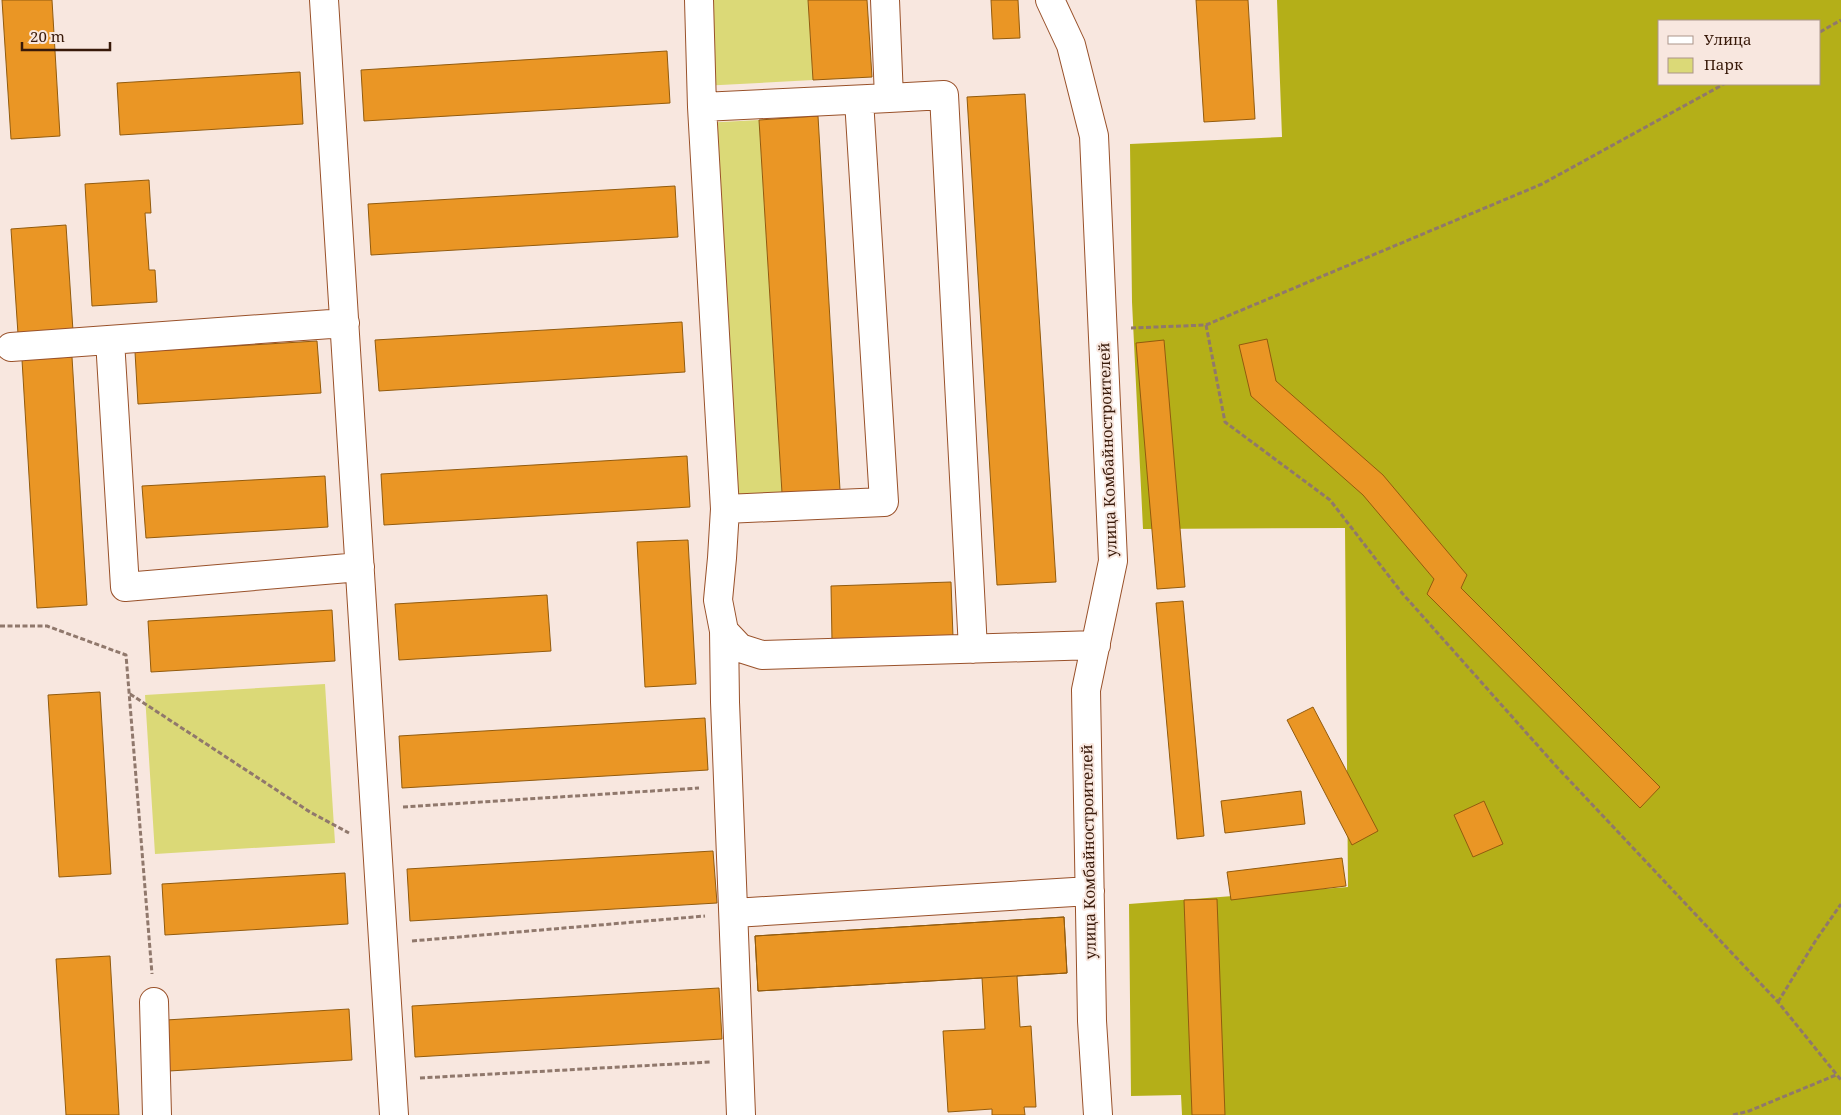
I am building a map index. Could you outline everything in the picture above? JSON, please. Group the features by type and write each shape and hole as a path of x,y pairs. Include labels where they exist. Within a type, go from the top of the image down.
{"street":[{"path":"324,0 394,1115"},
{"path":"699,0 702,107 725,509 718,600 724,631 741,1115"},
{"path":"885,0 889,98"},
{"name":"улица Комбайностроителей","path":"1050,0 1071,44 1094,136 1113,561 1086,690 1092,1020 1098,1115"},
{"path":"702,107 944,95 973,649"},
{"path":"725,509 884,502 859,100"},
{"path":"11,347 345,323"},
{"path":"110,340 125,587 360,567"},
{"path":"724,631 740,648 762,655 1096,645"},
{"path":"734,913 1090,891"},
{"path":"154,1002 157,1115"}],"path":[{"path":"1821,31 1841,20"},
{"path":"1103,330 1206,326 1542,184 1722,85"},
{"path":"1206,326 1225,422 1330,500 1402,593 1555,765 1778,1002 1841,1080"},
{"path":"0,626 47,626 126,655 154,1002"},
{"path":"130,694 310,812 378,848"},
{"path":"375,809 728,786"},
{"path":"1778,1002 1816,940 1841,904"},
{"path":"384,943 734,913"},
{"path":"392,1080 739,1061"},
{"path":"1733,1115 1750,1111 1836,1075"}],"green space":[{"path":"699,0 808,0 813,80 701,86"},
{"path":"759,120 782,493 724,496 703,123"},
{"path":"325,684 335,843 155,854 145,695"}],"shaded area":[{"path":"1277,0 1841,0 1841,1115 1182,1115 1181,1095 1131,1096 1129,904 1348,887 1345,528 1143,529 1132,302 1130,144 1282,137"}],"building":[{"path":"2,0 52,0 60,136 11,139"},
{"path":"808,0 867,0 872,77 813,80"},
{"path":"991,0 1018,0 1020,38 993,39"},
{"path":"1196,0 1248,0 1255,119 1204,122"},
{"path":"667,51 670,103 364,121 361,70"},
{"path":"300,72 303,124 120,135 117,83"},
{"path":"1025,94 1056,582 997,585 967,97"},
{"path":"818,116 840,490 782,493 759,120"},
{"path":"149,180 151,213 145,213 149,270 155,270 157,302 92,306 85,184"},
{"path":"675,186 678,237 371,255 368,204"},
{"path":"66,225 73,331 18,334 11,229"},
{"path":"682,322 685,372 379,391 375,340"},
{"path":"1267,339 1276,381 1383,475 1467,575 1461,588 1660,787 1640,808 1427,594 1434,579 1363,495 1251,396 1239,345"},
{"path":"1164,340 1185,587 1157,589 1136,343"},
{"path":"317,341 321,393 138,404 135,352"},
{"path":"72,357 87,605 37,608 22,360"},
{"path":"687,456 690,507 384,525 381,474"},
{"path":"325,476 328,527 146,538 142,486"},
{"path":"688,540 696,684 645,687 637,542"},
{"path":"951,582 953,637 832,641 831,586"},
{"path":"547,595 551,651 399,660 395,604"},
{"path":"1183,601 1204,836 1177,839 1156,603"},
{"path":"332,610 335,661 151,672 148,621"},
{"path":"100,692 111,874 59,877 48,695"},
{"path":"1313,707 1378,831 1352,845 1287,720"},
{"path":"705,718 708,770 402,788 399,736"},
{"path":"1301,791 1305,824 1225,833 1221,801"},
{"path":"1484,801 1503,844 1473,857 1454,815"},
{"path":"713,851 717,903 410,921 407,869"},
{"path":"1342,858 1346,886 1231,900 1227,872"},
{"path":"345,873 348,924 165,935 162,884"},
{"path":"1217,899 1225,1115 1192,1115 1184,900"},
{"path":"1064,917 1067,973 1017,976 1020,1027 1031,1026 1036,1107 1024,1107 1025,1115 992,1115 992,1109 948,1112 943,1031 985,1029 982,978 758,991 755,936"},
{"path":"1064,917 1067,973 758,991 755,936"},
{"path":"110,956 119,1115 66,1115 56,959"},
{"path":"719,988 722,1039 415,1057 412,1006"},
{"path":"349,1009 352,1060 169,1071 166,1020"}]}
